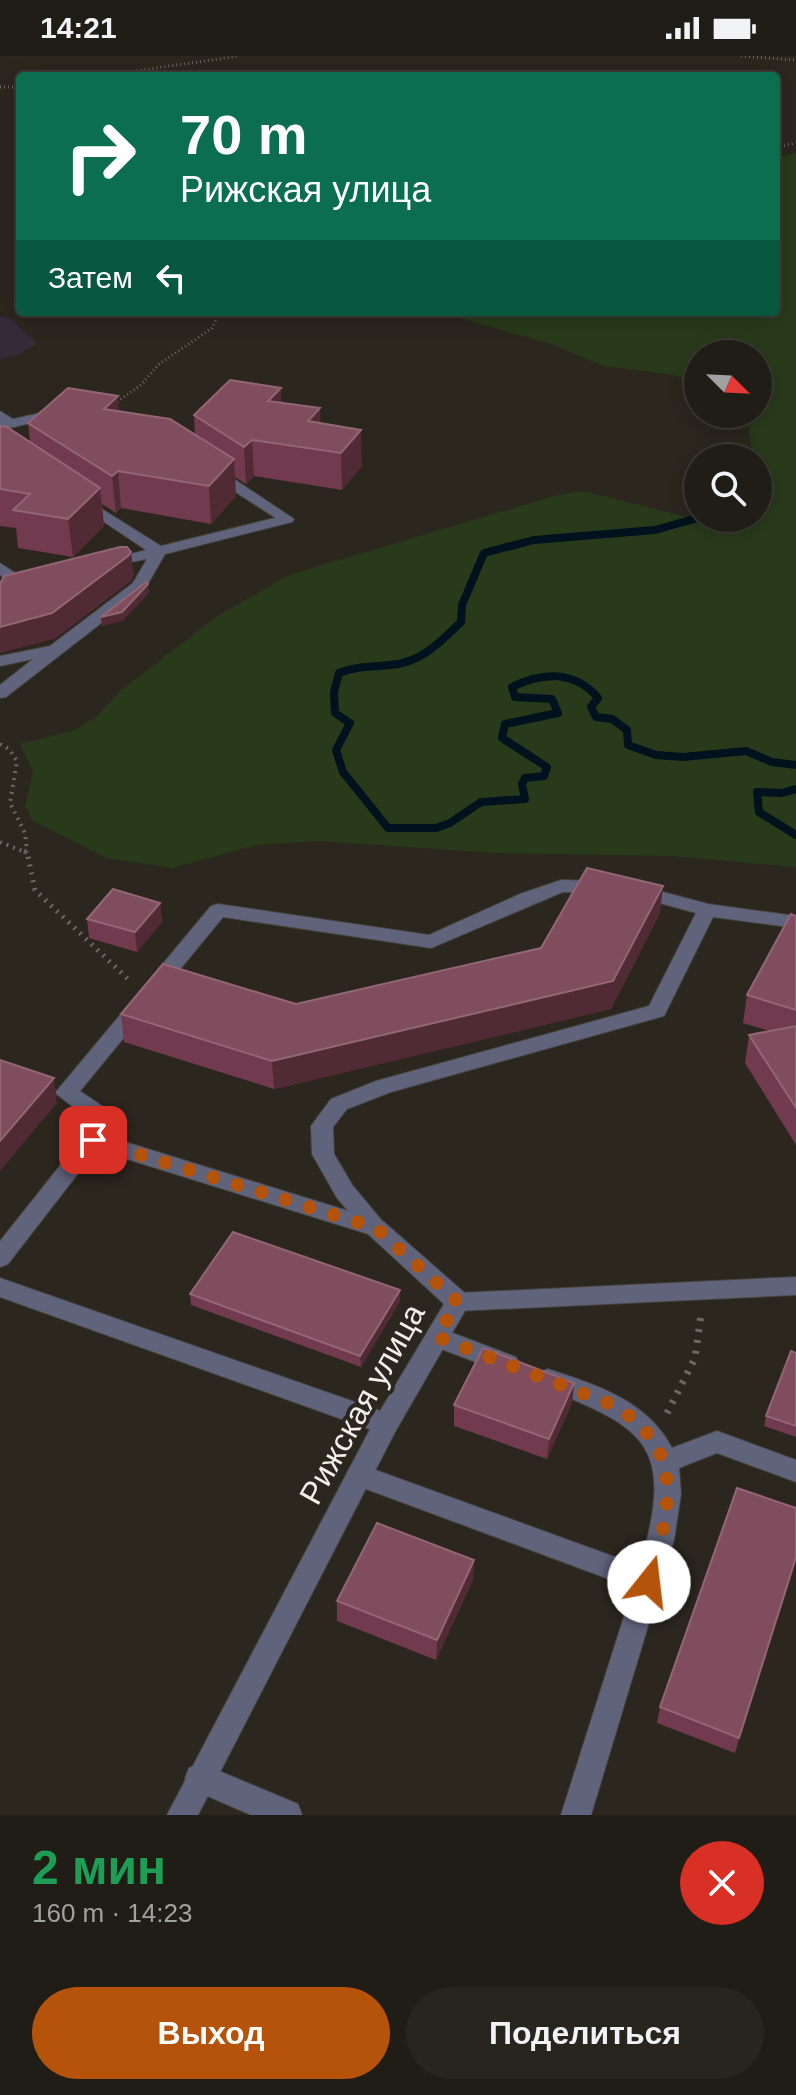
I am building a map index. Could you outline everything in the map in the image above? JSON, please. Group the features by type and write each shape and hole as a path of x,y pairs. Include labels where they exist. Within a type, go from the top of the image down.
{"street":[{"path":"4,422 89,406 112,406"},
{"path":"83,570 287,519 200,462"},
{"path":"66,490 159,552"},
{"path":"0,693 139,586 159,552"},
{"path":"0,568 30,583 0,592"},
{"path":"0,661 55,650"},
{"path":"66,1093 218,910 431,942 527,898 561,886 597,886 655,893 707,910 796,922"},
{"path":"376,1228 345,1192 323,1154 322,1126 339,1104 384,1086 657,1011 707,910"},
{"path":"0,1258 93,1140 97,1113 66,1093 39,1084"},
{"name":"Рижская улица","path":"93,1140 376,1228 458,1302 386,1424 182,1815"},
{"path":"458,1302 796,1286"},
{"path":"0,1287 386,1424"},
{"path":"437,1337 613,1405 636,1419 659,1451 668,1505 665,1529 576,1815"},
{"path":"659,1451 717,1442 796,1471"},
{"path":"359,1475 649,1582"},
{"path":"200,1778 287,1815"}],"path":[{"path":"129,72 239,56"},
{"path":"741,56 796,60"},
{"path":"112,406 141,385 158,365 212,328 218,316"},
{"path":"0,744 13,749 18,759 18,773 10,803 25,833 35,890 146,996"},
{"path":"0,842 27,852"},
{"path":"659,1451 695,1358 704,1291"}],"shaded area":[{"path":"0,316 11,319 37,343 18,355 0,360"}],"green space":[{"path":"796,153 796,867 671,856 496,853 319,841 256,845 172,868 106,858 33,821 25,806 33,772 20,744 75,730 96,717 119,692 216,617 289,575 557,495 583,491 684,516 684,532 772,532 772,444 751,444 749,428 772,428 772,340 684,340 684,379 674,375 604,366 548,343 460,318 780,316 780,157"}],"building":[{"path":"230,380 281,388 268,401 320,408 308,421 361,430 341,453 252,440 244,447 194,415"},
{"path":"68,388 118,396 104,409 170,419 234,459 209,486 118,471 112,476 28,423"},
{"path":"0,426 7,427 100,488 68,519 13,510 30,494 0,489"},
{"path":"127,547 131,552 52,613 0,627 0,584 4,576"},
{"path":"146,582 148,584 122,612 101,617"},
{"path":"587,868 663,886 613,981 272,1061 121,1014 163,964 296,1004 541,948"},
{"path":"113,889 160,903 135,932 87,919"},
{"path":"791,914 796,916 796,1010 747,995"},
{"path":"796,1026 796,1108 749,1035"},
{"path":"0,1060 54,1078 0,1141"},
{"path":"233,1232 400,1290 360,1356 190,1294"},
{"path":"483,1348 574,1383 549,1439 454,1405"},
{"path":"791,1351 796,1353 796,1426 766,1416"},
{"path":"737,1488 796,1508 796,1557 739,1738 660,1707"},
{"path":"377,1523 474,1560 437,1640 337,1601"}],"waterway":[{"path":"684,522 655,530 534,540 484,553 462,605 461,622 437,644 421,656 401,663 339,673 334,692 335,713 350,723 336,750 343,772 388,828 436,828 450,823 481,802 525,799 522,784 525,778 544,776 547,767 502,738 505,724 558,713 552,699 515,697 512,687 535,678 558,676 579,682 589,689 598,698 591,707 596,717 612,719 627,730 628,745 656,755 683,757 746,751 772,762 796,765"},
{"path":"796,789 782,793 757,792 759,812 796,835"}],"route":[{"path":"93,1140 376,1228 458,1302 437,1337 613,1405 636,1419 653,1439 664,1462 669,1493 665,1529 649,1582"}]}
